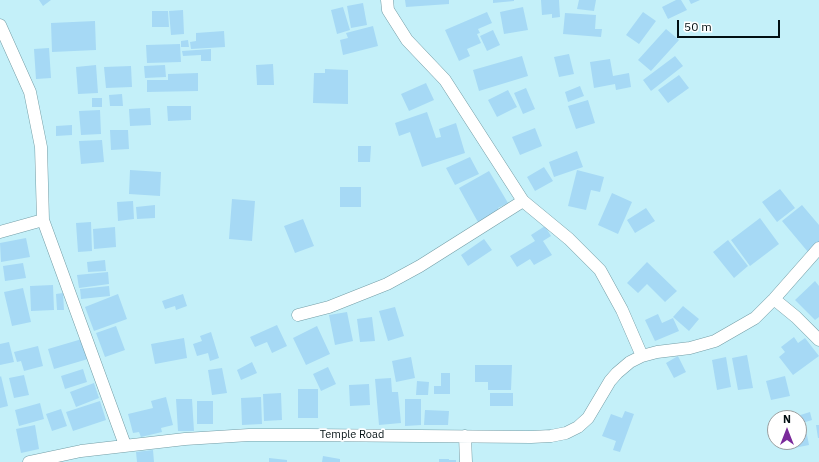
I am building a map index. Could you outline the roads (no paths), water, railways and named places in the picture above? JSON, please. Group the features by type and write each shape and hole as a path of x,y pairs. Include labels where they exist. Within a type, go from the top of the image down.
{"street":[{"path":"387,0 388,10 407,40 445,80 522,201 569,239 600,270 622,310 642,356"},
{"path":"0,25 30,92 41,147 43,220 125,445"},
{"path":"298,314 329,307 387,284 420,266 522,201"},
{"path":"0,232 43,220"},
{"name":"Temple Road","path":"29,462 81,451 125,445 249,435 531,437 551,436 566,433 578,427 588,418 610,380 630,362 642,356 657,352 690,348 715,341 755,318 774,299 819,248"},
{"path":"774,299 796,317 819,340"},
{"path":"465,436 466,462"}]}
